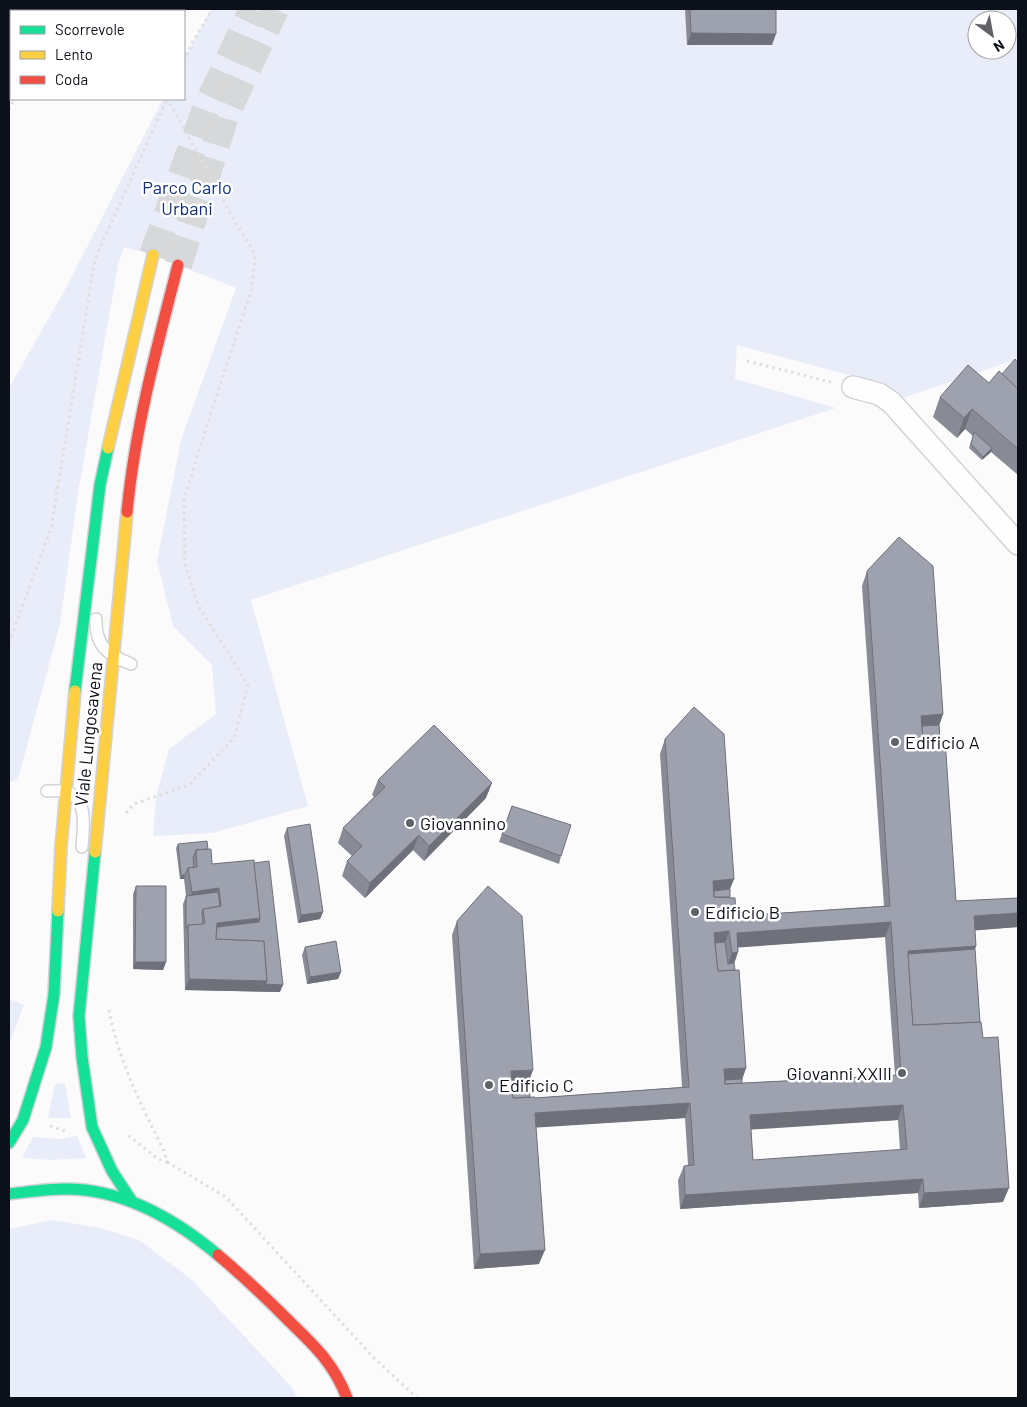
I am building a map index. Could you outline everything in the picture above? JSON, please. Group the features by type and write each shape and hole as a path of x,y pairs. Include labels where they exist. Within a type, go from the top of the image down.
{"main road":[{"name":"Viale Lungosavena","path":"9,1143 23,1120 46,1047 54,994 61,847 77,676 99,494 154,255"},
{"name":"Viale Lungosavena","path":"132,1200 112,1172 92,1128 82,1057 79,1016 129,488 150,374 178,265"},
{"path":"9,1194 66,1189 94,1191 132,1200 154,1211 205,1244 254,1285 325,1357 342,1385 352,1396"}],"street":[{"path":"853,387 879,394 892,402 1018,544"}],"lane":[{"path":"108,453 96,632 106,651 114,657 131,664"},
{"path":"47,791 66,792 73,795 82,808 84,815 80,862"},
{"path":"76,928 85,952"}],"path":[{"path":"185,59 193,41 213,9"},
{"path":"9,643 51,528 94,259 167,100"},
{"path":"125,814 134,804 189,786 234,738 248,685 198,605 185,564 184,500 252,288 255,254 231,215 168,100"},
{"path":"747,361 853,387"},
{"path":"107,1004 112,1031 129,1080 164,1151 167,1162"},
{"path":"23,1120 55,1126 64,1131 114,1125 158,1159 167,1162 226,1197 373,1357 417,1398"}],"green space":[{"name":"Parco Carlo Urbani","path":"211,9 1018,9 1018,359 891,402 853,376 737,345 735,379 836,408 251,600 308,806 213,833 153,836 156,797 169,749 216,714 212,665 173,626 157,561 181,440 236,288 153,255 124,247 118,265 79,487 60,624 18,779 9,783 9,388 68,284 162,100 185,100 185,57"},
{"path":"9,999 24,1005 9,1045"},
{"path":"58,1083 65,1084 71,1118 48,1118 54,1087"},
{"path":"77,1136 86,1158 52,1160 22,1158 33,1137 60,1139"},
{"path":"52,1220 100,1228 139,1240 191,1279 289,1384 298,1398 9,1398 9,1229"}],"building":[{"path":"690,9 776,9 776,34 691,33"},
{"path":"1015,359 1018,363 1018,389 1002,374"},
{"path":"968,365 989,383 999,371 1018,389 1018,449 972,409 964,418 940,397"},
{"path":"974,432 992,448 983,457 971,444"},
{"path":"899,537 933,566 943,714 921,716 923,741 945,739 956,901 1018,898 1018,913 974,916 976,946 908,951 913,1025 981,1022 983,1038 998,1037 1009,1188 924,1193 923,1179 685,1195 684,1166 694,1165 690,1103 535,1113 545,1250 480,1254 457,921 488,886 522,916 533,1070 511,1071 513,1098 689,1087 665,739 694,707 724,734 734,879 713,881 714,897 735,898 736,916 890,906 867,571","holes":["891,922 901,1075 725,1084 724,1069 746,1068 739,970 718,971 714,933 729,931 732,953 738,952 737,933","903,1105 907,1149 753,1160 750,1115"]},
{"name":"Giovannino","path":"434,725 492,783 429,846 419,835 370,883 347,861 362,846 343,828 385,787 378,780"},
{"path":"939,725 940,740 923,741 922,726"},
{"path":"512,806 571,825 561,856 502,834"},
{"path":"310,824 323,912 301,915 287,828"},
{"path":"207,841 208,849 196,850 193,858 194,867 188,868 185,875 181,875 178,844"},
{"path":"211,849 212,864 254,860 260,918 217,923 216,939 264,941 267,981 189,979 188,925 205,923 203,909 221,906 219,888 192,892 188,868 197,867 196,850"},
{"path":"269,861 283,985 265,984 267,981 264,941 216,939 217,927 259,922 254,863"},
{"path":"136,886 166,886 166,962 135,962"},
{"path":"730,889 730,897 714,897 714,891"},
{"path":"218,892 220,906 203,909 203,924 188,925 186,929 186,896"},
{"path":"336,941 341,972 310,977 305,947"},
{"path":"725,942 728,964 734,963 735,970 718,971 715,943"},
{"path":"975,949 980,1022 913,1025 908,954"},
{"path":"742,1079 742,1083 725,1084 725,1080"},
{"path":"529,1080 530,1097 513,1098 512,1082"}],"tunnel":[{"path":"153,255 206,109 253,9"},
{"path":"178,265 225,116 275,9"}],"traffic: fast":[{"path":"75,691 100,485 108,448"},
{"path":"95,852 79,1016 82,1057 92,1127 112,1171 131,1200"},
{"path":"9,1143 23,1120 46,1047 54,994 58,911"},
{"path":"9,1194 66,1189 108,1194 148,1208 202,1242 218,1255"}],"traffic: slow":[{"path":"108,448 153,255"},
{"path":"95,852 127,512"},
{"path":"58,911 61,847 75,691"}],"traffic: jam":[{"path":"127,512 141,418 178,265"},
{"path":"218,1255 315,1347 330,1365 347,1398"}],"place":[{"name":"Edificio A","path":"895,742"},
{"name":"Giovannino","path":"410,823"},
{"name":"Edificio B","path":"695,912"},
{"name":"Giovanni XXIII","path":"902,1073"},
{"name":"Edificio C","path":"489,1085"}]}
